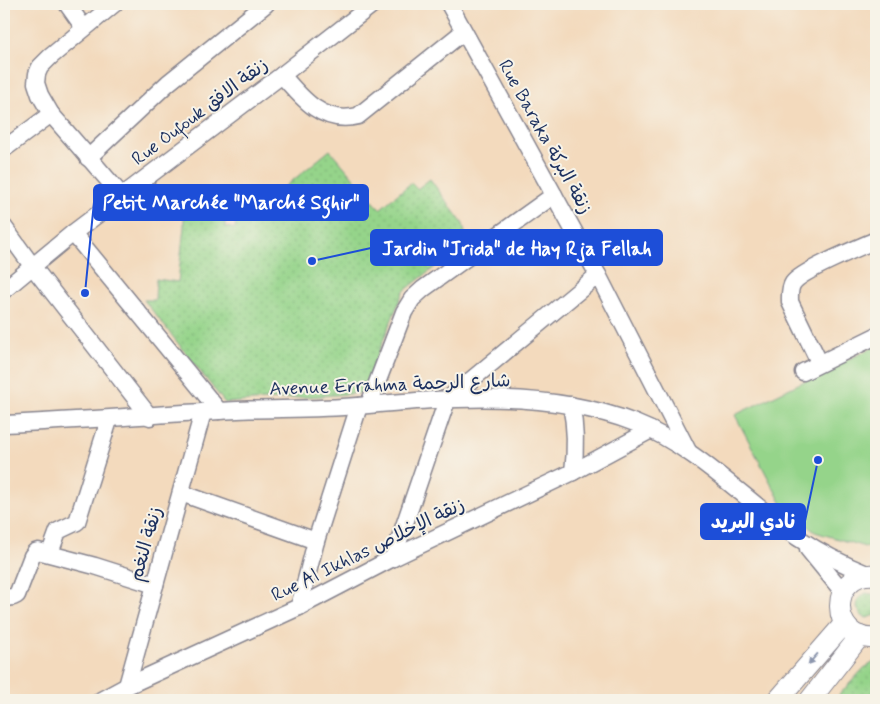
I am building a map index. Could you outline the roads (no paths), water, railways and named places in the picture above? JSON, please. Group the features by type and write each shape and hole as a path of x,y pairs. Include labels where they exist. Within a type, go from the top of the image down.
{"main road":[{"path":"810,700 868,637 854,633 844,624 839,608 843,592 851,582 857,578 873,575"},
{"path":"778,700 844,624"}],"street":[{"path":"67,4 84,28"},
{"path":"114,4 40,67 36,83 40,96 51,114 122,196"},
{"path":"88,158 168,83 266,4"},
{"name":"Rue Oufouk زنقة الافق","path":"4,290 73,233 373,4"},
{"name":"Rue Baraka زنقة البركة","path":"448,4 598,275 688,451"},
{"path":"282,75 297,93 320,111 334,118 358,116 464,32"},
{"path":"4,149 51,114"},
{"path":"299,607 316,541 364,405 404,312 412,299 423,289 554,195"},
{"path":"4,227 33,267 150,416"},
{"path":"73,233 211,412"},
{"path":"819,362 790,302 790,292 793,283 807,272 876,240"},
{"path":"393,558 447,400 598,275"},
{"path":"803,372 819,362 876,336"},
{"name":"Avenue Errahma شارع الرحمة","path":"4,424 109,420 211,412 494,398 571,406 613,416 651,430 688,451 798,538 833,558 873,575"},
{"path":"571,406 576,438 573,472"},
{"name":"زنقة النغم","path":"127,686 181,493 211,412"},
{"path":"50,554 58,531 77,522 109,420"},
{"name":"Rue Al Ikhlas زنقة الإخلاص","path":"101,700 127,686 299,607 393,558 573,472 651,430"},
{"path":"181,493 316,541"},
{"name":"Avenue Errahma شارع الرحمة","path":"798,538 822,564 843,592"},
{"path":"4,598 17,595 34,552 50,554 155,585"}],"place":[{"name":"Jardin \"Jrida\" de Hay Rja Fellah","path":"312,261"},
{"name":"Petit Marchée \"Marché Sghir\"","path":"85,293"},
{"name":"نادي البريد","path":"818,460"}]}
